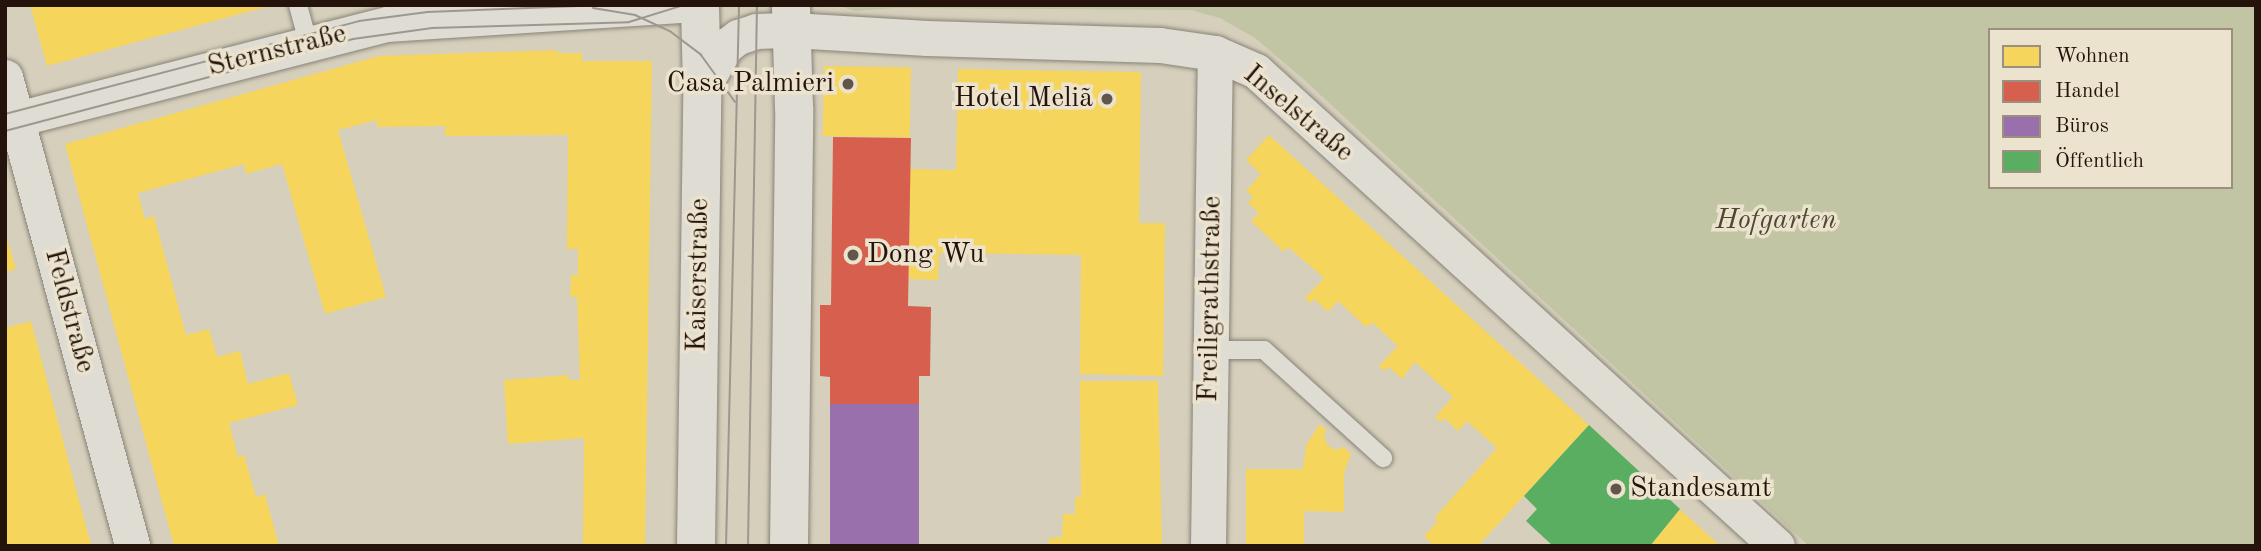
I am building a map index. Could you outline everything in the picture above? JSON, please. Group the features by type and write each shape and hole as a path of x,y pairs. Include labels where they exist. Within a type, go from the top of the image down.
{"main road":[{"name":"Kaiserstraße","path":"696,546 702,88 700,5"},
{"path":"789,546 792,17"}],"street":[{"name":"Sternstraße","path":"11,120 308,42 388,24 681,5"},
{"name":"Inselstraße","path":"702,88 726,46 738,37 792,17 927,38 1160,46 1214,53 1256,71 1777,546"},
{"name":"Freiligrathstraße","path":"1208,546 1214,53"},
{"name":"Feldstraße","path":"5,77 11,120 132,546"}],"lane":[{"path":"298,5 308,42"},
{"path":"1210,349 1264,350 1383,458"}],"green space":[{"name":"Hofgarten","path":"837,5 2256,5 2256,546 1809,546 1301,77 1255,38 1220,18 1191,10 894,8 855,11"}],"building: Wohnen":[{"path":"30,5 269,5 270,6 47,66"},
{"path":"557,50 557,53 582,53 582,61 652,61 645,546 583,546 584,438 508,444 504,380 569,375 568,380 580,380 577,297 570,297 571,275 578,275 578,249 567,249 568,135 445,136 445,126 377,127 377,120 338,130 386,297 325,314 282,164 246,174 244,164 138,193 145,219 154,216 186,335 209,329 217,357 240,351 248,384 289,373 298,405 229,423 238,457 244,455 256,497 265,494 279,546 174,546 65,144 379,56"},
{"path":"824,66 911,68 910,138 823,136"},
{"path":"958,69 1141,72 1139,223 1165,223 1163,376 1080,374 1081,255 939,253 938,280 909,279 910,169 956,170"},
{"path":"1269,135 1589,425 1478,546 1434,546 1424,536 1438,521 1435,517 1497,448 1467,421 1458,431 1444,418 1441,422 1435,417 1453,397 1415,362 1402,379 1389,367 1384,371 1379,366 1398,346 1373,323 1366,327 1338,301 1328,312 1314,299 1310,303 1305,298 1324,278 1288,247 1284,252 1251,221 1259,213 1248,203 1253,197 1246,191 1261,174 1246,160"},
{"path":"5,231 16,269 5,272"},
{"path":"31,321 92,546 5,546 5,328"},
{"path":"1080,381 1158,381 1162,546 1049,546 1049,538 1062,537 1063,514 1075,514 1075,497 1081,497"},
{"path":"1320,424 1327,431 1324,435 1327,445 1336,450 1344,447 1351,454 1344,473 1344,512 1304,511 1304,546 1246,546 1246,469 1303,469 1306,445"},
{"path":"1680,509 1720,546 1650,546"}],"building: Handel":[{"path":"833,137 911,138 908,306 931,307 930,376 919,376 919,404 830,404 830,377 820,376 820,305 831,305"}],"building: Büros":[{"path":"830,404 919,404 919,546 830,546"}],"building: Öffentlich":[{"path":"1589,425 1680,509 1650,546 1553,546 1526,521 1537,509 1524,496"}],"tram line":[{"path":"5,114 359,21 427,12 604,5"},
{"path":"5,131 353,39 432,28 629,22 684,5"},
{"path":"726,546 739,5"},
{"path":"748,546 757,5"},
{"path":"593,8 635,15 671,32 701,55 735,102"}],"place":[{"name":"Casa Palmieri","path":"848,84"},
{"name":"Hotel Meliã","path":"1107,99"},
{"name":"Dong Wu","path":"853,255"},
{"name":"Standesamt","path":"1616,489"}]}
